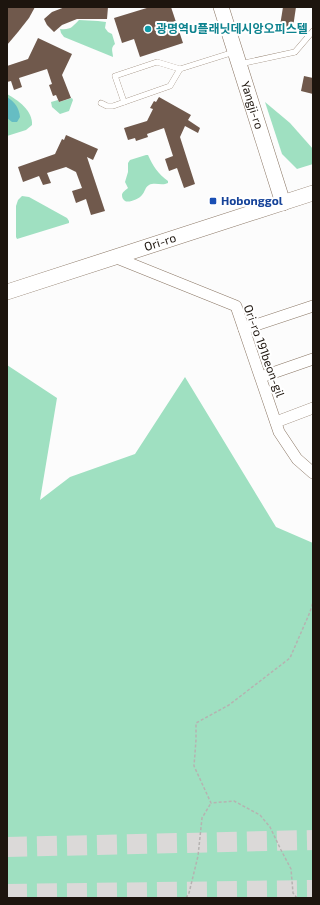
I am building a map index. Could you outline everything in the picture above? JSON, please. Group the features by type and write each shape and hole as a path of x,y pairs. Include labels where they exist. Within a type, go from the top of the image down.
{"main road":[{"name":"Yangji-ro","path":"221,7 283,203"},
{"name":"Ori-ro","path":"7,292 313,193"}],"street":[{"name":"Ori-ro 191beon-gil","path":"114,257 236,306 279,432 297,459 313,473"},
{"path":"244,329 313,306"},
{"path":"261,377 313,359"},
{"path":"276,422 313,408"}],"lane":[{"path":"124,102 115,76 157,62 180,69 237,58 295,52 313,31"},
{"path":"101,103 107,106 113,106 170,86 180,69"}],"path":[{"path":"211,803 194,766 196,723 228,706 290,658 313,602"},
{"path":"211,803 234,801 260,815 270,827 291,870 293,893 298,898"},
{"path":"186,898 189,893 198,856 202,818 211,803"}],"green space":[{"path":"79,20 106,22 105,28 112,34 115,44 112,49 113,57 64,37 60,29 71,28"},
{"path":"7,94 24,106 30,115 32,125 26,130 7,136"},
{"path":"72,98 73,100 69,111 60,114 52,107 51,102 58,100 59,102"},
{"path":"265,102 290,123 313,149 313,164 297,169 282,154"},
{"path":"148,155 156,170 168,181 168,183 149,185 139,198 131,201 125,201 122,195 128,188 125,182 128,172 128,163 130,160"},
{"path":"22,196 29,197 67,218 69,223 17,239 16,206 18,200"},
{"path":"7,365 57,398 40,500 70,477 135,454 185,377 276,527 313,543 313,898 7,898"}],"water":[{"path":"7,97 18,108 20,117 17,122 12,122 7,118"}],"building":[{"path":"7,7 35,7 29,18 7,45"},
{"path":"65,7 108,7 107,19 77,19 62,25 54,32 47,25 44,19 52,12"},
{"name":"광명역U플래닛데시앙오피스텔","path":"150,7 171,7 183,43 140,57 134,39 122,43 114,18"},
{"path":"283,7 296,7 292,34 279,32"},
{"path":"38,38 72,54 62,75 71,98 59,102 56,95 53,96 49,85 52,84 47,69 19,78 22,87 14,90 11,81 7,82 7,66 28,59"},
{"path":"304,76 313,78 313,94 301,91"},
{"path":"159,97 191,115 188,120 200,128 198,133 185,126 180,137 195,184 184,188 177,168 169,171 165,159 173,156 164,128 147,134 148,137 136,141 135,138 128,140 124,128 147,121 153,109 150,108 154,101 156,102"},
{"path":"66,135 98,149 93,160 87,157 105,211 91,215 86,199 76,203 72,191 82,188 76,172 66,167 47,173 51,183 43,185 39,176 23,182 18,167 55,154 62,139 64,140"}],"tunnel":[{"path":"7,847 313,840"},
{"path":"7,894 313,890"}],"place":[{"name":"광명역U플래닛데시앙오피스텔","path":"148,29"},
{"name":"Hobonggol","path":"213,201"}]}
